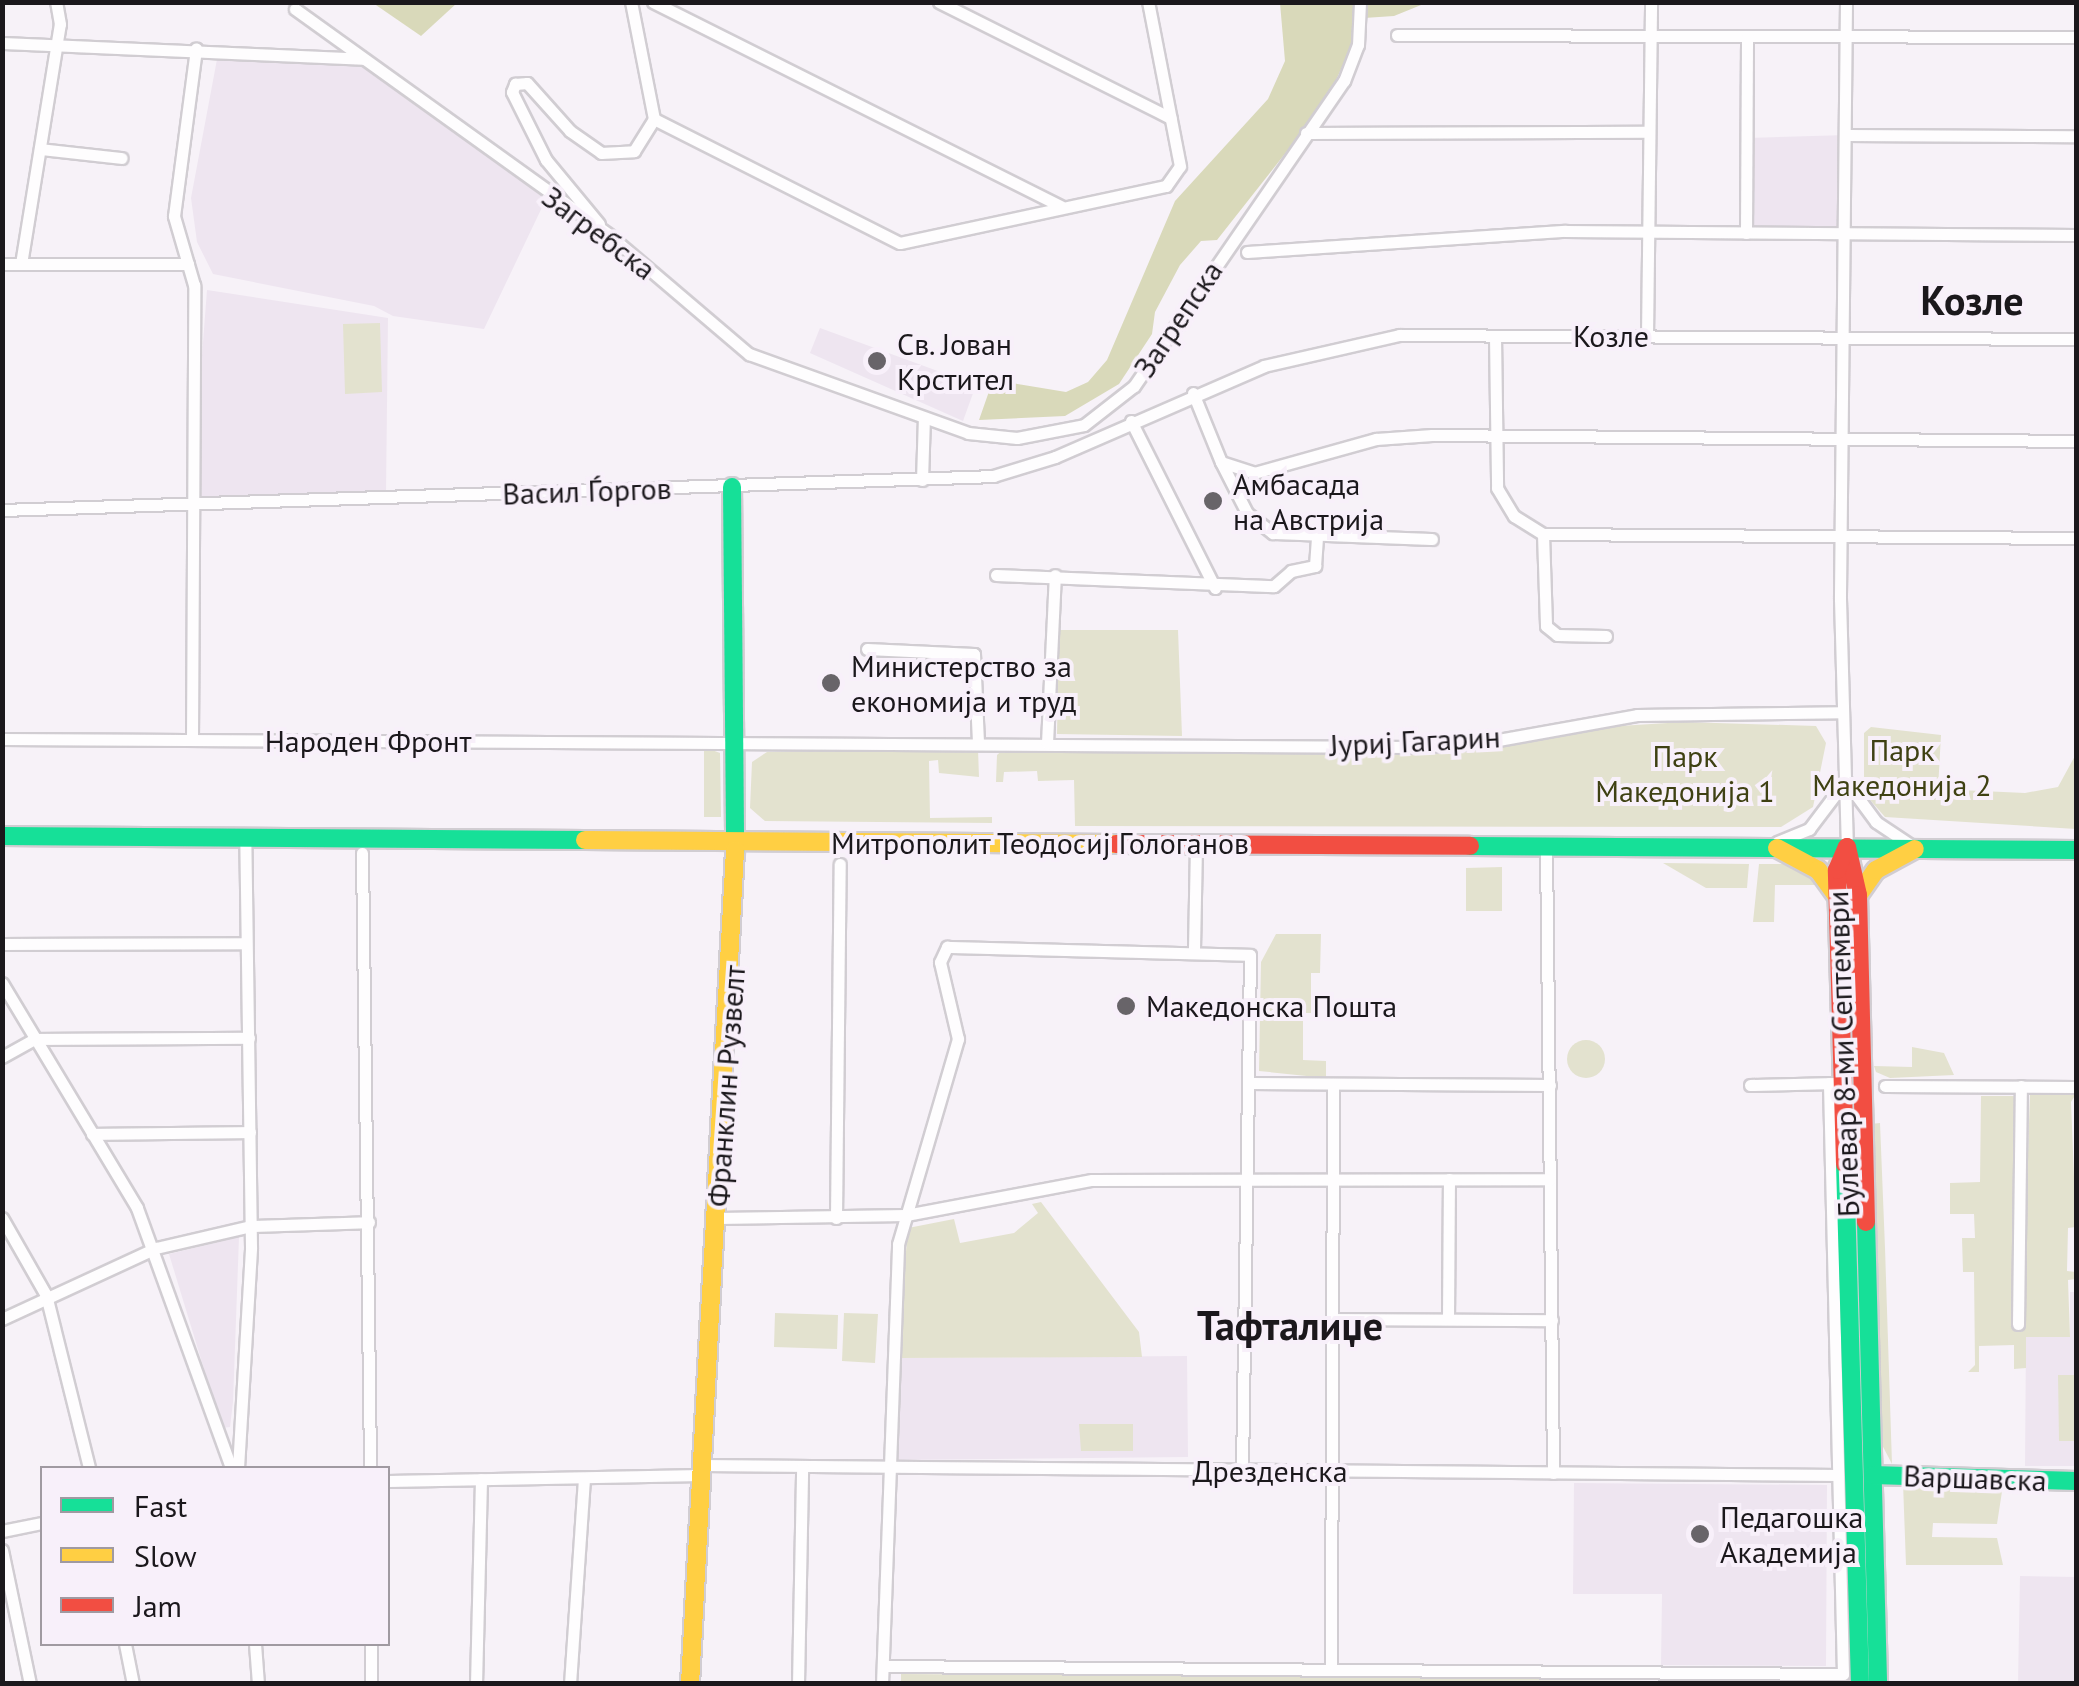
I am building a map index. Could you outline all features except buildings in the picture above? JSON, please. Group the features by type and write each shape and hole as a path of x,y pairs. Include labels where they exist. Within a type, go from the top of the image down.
{"street":[{"path":"21,264 56,45 56,2"},
{"path":"608,235 546,160 513,100 514,84 527,83 570,131 613,156 634,151 654,119 631,2"},
{"path":"653,2 1061,206"},
{"path":"939,2 1171,118"},
{"path":"654,119 900,243 1166,186 1180,166 1148,2"},
{"name":"Загрепска","path":"924,418 968,433 1017,438 1060,434 1114,406 1176,330 1354,62 1360,2"},
{"path":"1647,336 1651,2"},
{"path":"1846,2 1841,536 1847,846"},
{"name":"Загребска","path":"295,8 608,235 749,354 924,418"},
{"path":"1396,35 2076,37"},
{"path":"1746,232 1747,36"},
{"path":"2,43 196,48 362,59"},
{"path":"192,740 194,285 174,216 196,48"},
{"path":"1306,133 1649,132"},
{"path":"1847,135 2076,136"},
{"path":"40,149 122,158"},
{"path":"1247,252 1508,232 2076,235"},
{"path":"2,264 188,264"},
{"path":"1495,336 1495,435 1500,498 1514,516 1544,534 2076,538"},
{"name":"Козле","path":"1157,408 1356,341 1495,336 2076,339"},
{"path":"1193,393 1222,462 1256,522 1273,532 1432,539"},
{"name":"Васил Ѓоргов","path":"2,510 922,480 1026,467 1157,408"},
{"path":"922,480 924,418"},
{"path":"1130,421 1215,588"},
{"path":"1222,462 1254,473 1376,439 1495,435 2076,441"},
{"name":"Франклин Рузвелт","path":"690,1684 736,839 732,487"},
{"path":"996,575 1128,576 1215,588 1274,586 1291,572 1315,566 1317,534"},
{"path":"1544,534 1546,626 1557,635 1606,636"},
{"path":"1046,743 1055,575"},
{"path":"866,649 974,654 978,743"},
{"name":"Јуриј Гагарин","path":"734,740 1413,747 1487,742 1637,716 1842,712"},
{"name":"Народен Фронт","path":"2,739 734,740"},
{"path":"1768,844 1809,829 1846,780"},
{"path":"1846,780 1876,822 1915,848 1876,870 1858,895"},
{"name":"Митрополит Теодосиј Гологанов","path":"2,836 1546,846 1768,844 2076,850"},
{"path":"235,1466 251,1226 244,838"},
{"path":"1194,949 1196,844"},
{"path":"1768,844 1818,870 1838,896"},
{"path":"1546,846 1554,1473"},
{"name":"Булевар 8-ми Септември","path":"1847,846 1858,895 1878,1684"},
{"name":"Булевар 8-ми Септември","path":"1847,846 1837,870 1837,1083 1854,1446 1849,1570 1852,1678"},
{"path":"362,853 370,1466"},
{"path":"836,1218 840,864"},
{"path":"2,944 246,943"},
{"path":"882,1684 886,1469 898,1244 958,1039 940,959 947,947 1194,949 1250,956 1242,1471"},
{"path":"2,983 156,1248 234,1466"},
{"path":"2,1057 34,1040 249,1038"},
{"path":"1864,1066 1884,1086 2076,1087"},
{"path":"1250,1083 1550,1086"},
{"path":"1750,1085 1837,1083 1838,1474 1849,1570"},
{"path":"1331,1670 1333,1084"},
{"path":"1865,1106 1884,1086"},
{"path":"2018,1324 2020,1086"},
{"path":"92,1134 250,1132"},
{"path":"1448,1319 1449,1178"},
{"path":"718,1218 906,1214 1092,1180 1550,1180"},
{"path":"2,1218 46,1295 89,1466"},
{"path":"2,1319 46,1295 156,1248 251,1226 368,1222"},
{"path":"1332,1319 1552,1320"},
{"path":"1838,1458 1854,1446"},
{"path":"798,1684 802,1467"},
{"name":"Дрезденска","path":"390,1480 584,1478 802,1467 1838,1474"},
{"name":"Варшавска","path":"1873,1475 2076,1481"},
{"path":"570,1684 584,1478"},
{"path":"476,1684 481,1479"},
{"path":"2,1531 40,1523"},
{"path":"2,1550 30,1684"},
{"path":"125,1646 133,1684"},
{"path":"255,1646 258,1684"},
{"path":"370,1646 371,1684"},
{"path":"884,1666 1852,1678"}],"shaded area":[{"path":"218,54 357,60 546,199 484,329 393,316 374,306 213,274 197,242 191,198"},
{"path":"1847,135 1843,232 1747,233 1748,138"},
{"path":"207,290 388,318 386,492 191,499"},
{"path":"820,328 976,385 963,421 810,353"},
{"path":"239,1237 233,1402 230,1427 222,1428 169,1254"},
{"path":"2070,1292 2076,1292 2076,1466 2025,1466 2026,1337 2070,1337"},
{"path":"1187,1356 1188,1457 894,1460 897,1358"},
{"name":"Педагошка Академија","path":"1574,1483 1827,1485 1826,1666 1661,1665 1662,1594 1573,1594"},
{"path":"2020,1576 2076,1577 2076,1683 2018,1683"}],"green space":[{"path":"373,3 457,3 421,36"},
{"path":"1280,3 1426,3 1394,16 1364,18 1328,98 1217,240 1201,241 1180,265 1155,312 1152,334 1119,384 1065,416 979,420 993,380 1066,392 1088,382 1107,360 1175,201 1268,99 1285,61"},
{"path":"380,323 382,392 345,394 343,324"},
{"path":"1059,630 1178,630 1182,736 1057,734"},
{"name":"Парк Македонија 1","path":"1684,722 1816,726 1826,743 1813,807 1781,827 1075,826 1074,780 1038,781 1037,771 1004,772 1003,782 996,782 997,755 1005,748 1447,754 1619,726"},
{"name":"Парк Македонија 2","path":"1871,727 1941,735 1938,789 2025,793 2058,787 2076,754 2076,829 1885,817 1864,793 1864,733"},
{"path":"704,747 720,753 721,817 704,817"},
{"path":"978,749 979,777 939,773 938,760 929,761 930,818 992,817 992,823 765,821 750,808 752,762 767,752"},
{"path":"1663,863 1749,864 1747,888 1706,888"},
{"path":"1759,864 1795,864 1821,885 1775,885 1774,922 1753,922"},
{"path":"1502,867 1502,911 1466,911 1466,868"},
{"path":"1276,934 1321,934 1320,973 1311,973 1311,1013 1303,1013 1303,1060 1326,1061 1326,1078 1259,1071 1261,962"},
{"path":"1586,1040 1599,1046 1605,1059 1599,1072 1586,1078 1573,1072 1567,1059 1573,1046"},
{"path":"1912,1047 1944,1053 1954,1075 1890,1078 1876,1072 1874,1066 1912,1067"},
{"path":"2030,1094 2076,1094 2071,1102 2076,1227 2068,1228 2067,1271 2076,1272 2076,1279 2068,1280 2070,1337 2026,1337 2026,1368 2014,1369 2014,1345 1979,1346 1979,1372 1968,1372 1975,1365 1974,1272 1963,1272 1962,1238 1975,1238 1974,1214 1950,1214 1950,1183 1980,1182 1981,1096 2014,1096 2014,1331 2022,1332"},
{"path":"1880,1123 1892,1464 1880,1441 1870,1124"},
{"path":"1041,1202 1139,1332 1142,1357 897,1358 908,1228 954,1219 960,1243 1014,1233 1038,1213 1032,1204"},
{"path":"775,1313 838,1315 837,1349 774,1347"},
{"path":"844,1313 878,1314 875,1363 842,1361"},
{"path":"2058,1375 2076,1375 2076,1441 2059,1441"},
{"path":"1079,1424 1133,1424 1133,1451 1081,1451"},
{"path":"1903,1483 2003,1485 1997,1524 1933,1523 1932,1537 1997,1538 2003,1565 1906,1565"},
{"path":"901,1674 1834,1679 901,1684"}],"traffic: fast":[{"path":"732,487 735,850"},
{"path":"2,836 585,840"},
{"path":"1470,846 2076,850"},
{"path":"1845,1164 1860,1684"},
{"path":"1866,1222 1878,1684"},
{"path":"1873,1475 2076,1481"}],"traffic: slow":[{"path":"585,840 1116,844"},
{"path":"1777,848 1818,870 1837,896"},
{"path":"1859,894 1876,870 1915,849"},
{"path":"690,1684 735,850"}],"traffic: jam":[{"path":"1116,844 1470,846"},
{"path":"1847,847 1858,895 1866,1222"},
{"path":"1845,1164 1837,870 1847,847"}],"place":[{"name":"Св. Јован Крстител","path":"877,361"},
{"name":"Амбасада на Австрија","path":"1213,501"},
{"name":"Министерство за економија и труд","path":"831,683"},
{"name":"Македонска Пошта","path":"1126,1006"},
{"name":"Педагошка Академија","path":"1700,1534"}],"district":[{"name":"Козле","path":"1972,300"},
{"name":"Тафталиџе","path":"1290,1325"}]}
